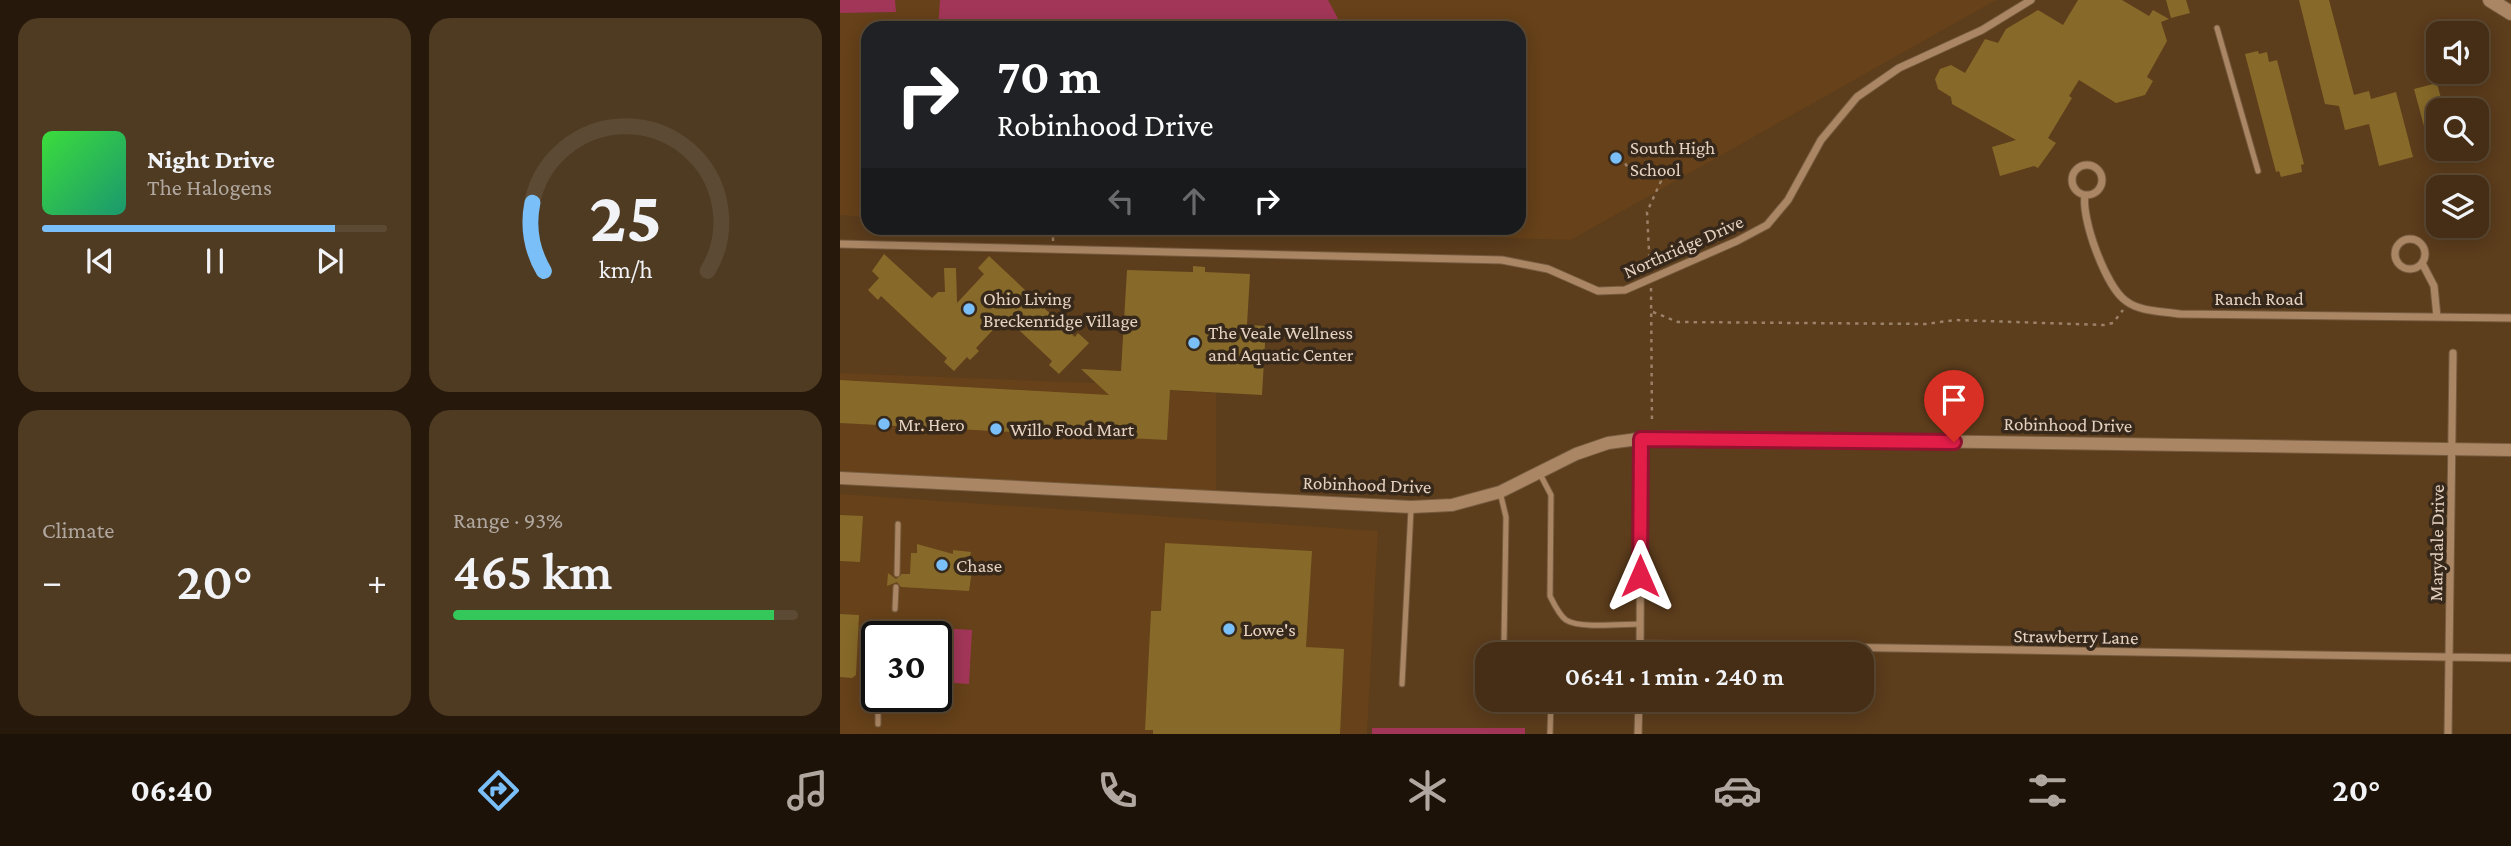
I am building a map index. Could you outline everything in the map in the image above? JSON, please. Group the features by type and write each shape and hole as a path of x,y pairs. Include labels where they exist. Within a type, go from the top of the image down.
{"main road":[{"path":"2490,0 2511,13"}],"street":[{"name":"Northridge Drive","path":"840,244 1053,247 1502,260 1548,269 1598,291 1625,290 1652,281 1767,225 1788,200 1821,140 1857,97 1899,68 1982,30 2031,0"},
{"path":"2089,166 2099,172 2102,183 2096,192 2085,195 2075,189 2072,178 2078,169 2089,166"},
{"path":"2085,195 2083,205 2089,229 2110,281 2127,302"},
{"path":"2422,263 2412,269 2401,266 2395,256 2398,244 2408,239 2419,242 2425,251 2422,263 2434,286 2437,317"},
{"name":"Ranch Road","path":"2127,302 2139,308 2180,314 2511,318"},
{"name":"Marydale Drive","path":"2448,734 2454,449 2453,353"},
{"path":"1640,642 1641,439"},
{"name":"Robinhood Drive","path":"840,478 1411,507 1452,505 1500,492 1576,454 1608,443 1641,439 2511,450"},
{"name":"Strawberry Lane","path":"1874,648 2511,658"},
{"path":"1638,734 1639,712"}],"lane":[{"path":"2217,28 2258,171"},
{"path":"1540,474 1550,495 1550,596 1557,609 1566,620 1578,624 1640,624"},
{"path":"1500,492 1506,517 1504,642"},
{"path":"1402,684 1411,507"},
{"path":"897,574 898,524"},
{"path":"895,609 896,587"},
{"path":"878,712 878,724"},
{"path":"1550,734 1551,712"}],"path":[{"path":"1053,235 1053,247"},
{"path":"1653,312 1678,322 1926,324 1955,320 2104,325 2113,323 2127,302"}],"shaded area":[{"path":"840,0 895,0 896,12 840,13"},
{"name":"South High School","path":"895,0 1996,0 1571,240 1419,235 1526,235 1526,21 861,21 861,216 840,215 840,13 895,12"},
{"path":"940,0 1328,0 1339,21 938,21"},
{"path":"840,373 1121,384 1121,388 1216,393 1216,492 840,471"},
{"path":"840,494 1378,531 1367,734 840,734"},
{"path":"952,629 972,630 969,684 954,683"},
{"path":"1372,728 1525,728 1525,734 1372,734"}],"building":[{"path":"2078,0 2122,0 2149,16 2153,10 2169,19 2161,22 2167,41 2147,77 2153,81 2145,95 2116,103 2079,80 2069,96 2072,98 2048,138 2056,143 2038,168 2034,166 2000,176 1992,147 2016,140 1952,104 1951,97 1938,89 1935,79 1940,69 1951,65 1965,73 1985,39 1998,43 2006,29 2038,10 2063,25"},
{"path":"2166,0 2186,0 2190,13 2171,18"},
{"path":"2299,0 2329,0 2354,95 2369,91 2371,99 2396,92 2413,157 2379,166 2369,124 2345,130 2339,106 2325,104"},
{"path":"2258,51 2259,54 2267,52 2269,62 2277,60 2304,164 2301,165 2302,172 2281,177 2279,171 2276,172 2245,54"},
{"path":"2437,84 2441,98 2426,98 2426,134 2414,89"},
{"name":"Ohio Living Breckenridge Village","path":"884,254 932,298 938,292 945,292 944,268 956,268 957,303 984,274 978,268 989,256 1075,337 1078,333 1089,343 1059,374 1049,365 1052,361 1005,317 976,348 979,351 970,360 967,357 954,371 944,362 947,358 881,296 878,300 868,290 879,278 872,271"},
{"path":"1193,266 1205,267 1205,272 1250,274 1247,325 1266,326 1262,395 1170,390 1167,440 840,423 840,380 1109,395 1081,369 1121,371 1127,270 1193,272"},
{"path":"840,515 863,516 860,562 840,561"},
{"name":"Lowe's","path":"1165,543 1312,551 1306,647 1344,649 1340,734 1153,734 1153,730 1145,730 1151,611 1161,611"},
{"name":"Chase","path":"917,544 953,554 953,550 971,552 970,557 974,557 969,591 901,587 897,582 887,586 888,573 896,579 902,574 910,574 911,553 917,553"},
{"path":"840,614 859,615 856,675 852,678 840,677"}],"place":[{"name":"South High School","path":"1616,158"},
{"name":"Ohio Living Breckenridge Village","path":"969,309"},
{"name":"The Veale Wellness and Aquatic Center","path":"1194,343"},
{"name":"Mr. Hero","path":"884,424"},
{"name":"Willo Food Mart","path":"996,429"},
{"name":"Chase","path":"942,565"},
{"name":"Lowe's","path":"1229,629"}],"route":[{"path":"1640,576 1641,439 1954,442"}]}
